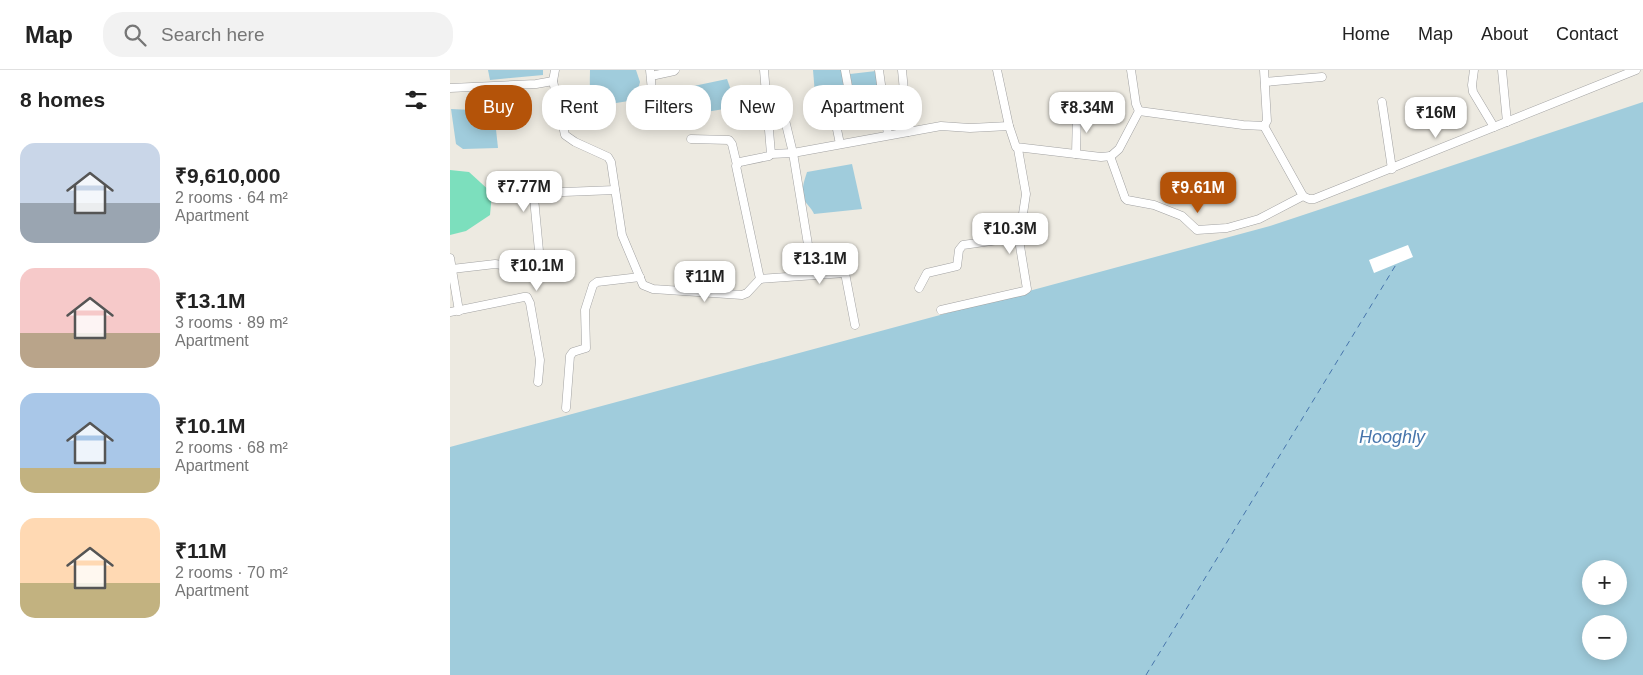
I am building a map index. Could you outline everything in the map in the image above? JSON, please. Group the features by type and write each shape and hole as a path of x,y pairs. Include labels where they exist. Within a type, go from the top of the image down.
{"street":[{"path":"556,70 553,81 565,135 574,142 608,157 611,162 620,228 624,243 643,284 652,288 742,295 747,293 760,279 842,272 845,274 854,325"},
{"path":"650,73 674,72 675,70"},
{"path":"764,70 771,154"},
{"path":"840,144 831,101 833,98 849,92 845,70"},
{"path":"879,70 888,135"},
{"path":"902,70 908,132"},
{"path":"997,70 1014,145 1018,148 1101,157 1110,156 1119,149 1139,111"},
{"path":"1131,70 1136,104 1139,111"},
{"path":"1264,70 1267,121 1264,126"},
{"path":"1474,70 1473,92 1494,127"},
{"path":"1502,70 1507,122"},
{"path":"1264,126 1303,196 1310,200 1636,70"},
{"path":"1265,82 1322,77"},
{"path":"450,88 536,84 553,81"},
{"path":"1382,102 1392,168"},
{"path":"1139,111 1264,126"},
{"path":"1076,154 1077,113"},
{"path":"737,165 740,162 771,154 793,153 945,126 970,128 1009,126"},
{"path":"787,130 793,153 812,275"},
{"path":"691,139 729,140 732,144 760,279"},
{"path":"941,310 1026,290 1019,237 1026,198 1018,148"},
{"path":"1110,156 1127,200 1154,205 1182,216 1197,230 1227,228 1259,219 1303,196"},
{"path":"452,269 495,264 508,266 535,261 539,251 534,198 538,192 615,190"},
{"path":"919,288 927,273 957,266 959,250 963,245 1019,237"},
{"path":"450,258 459,310"},
{"path":"566,408 570,356 573,352 586,348 584,313 593,285 597,282 640,276"},
{"path":"450,312 527,297 530,303 540,353 538,382"}],"green space":[{"path":"450,170 469,172 492,193 490,215 466,231 450,235"}],"water":[{"path":"488,70 543,70 543,75 490,80"},
{"path":"590,70 636,70 640,82 639,85 626,85 626,101 616,103 616,85 590,84"},
{"path":"813,70 843,70 846,85 814,85"},
{"path":"876,71 877,85 852,85 850,74"},
{"path":"727,79 729,85 721,85 721,110 711,111 711,85 698,85"},
{"name":"Hooghly","path":"1643,102 1643,675 450,675 450,447 1270,226"},
{"path":"451,109 465,110 465,130 496,130 498,148 463,149 456,144"},
{"path":"852,164 862,209 814,214 803,196 807,172"}],"pier":[{"path":"1408,245 1413,257 1374,273 1369,260"}],"ferry route":[{"path":"1146,675 1397,263"}]}
